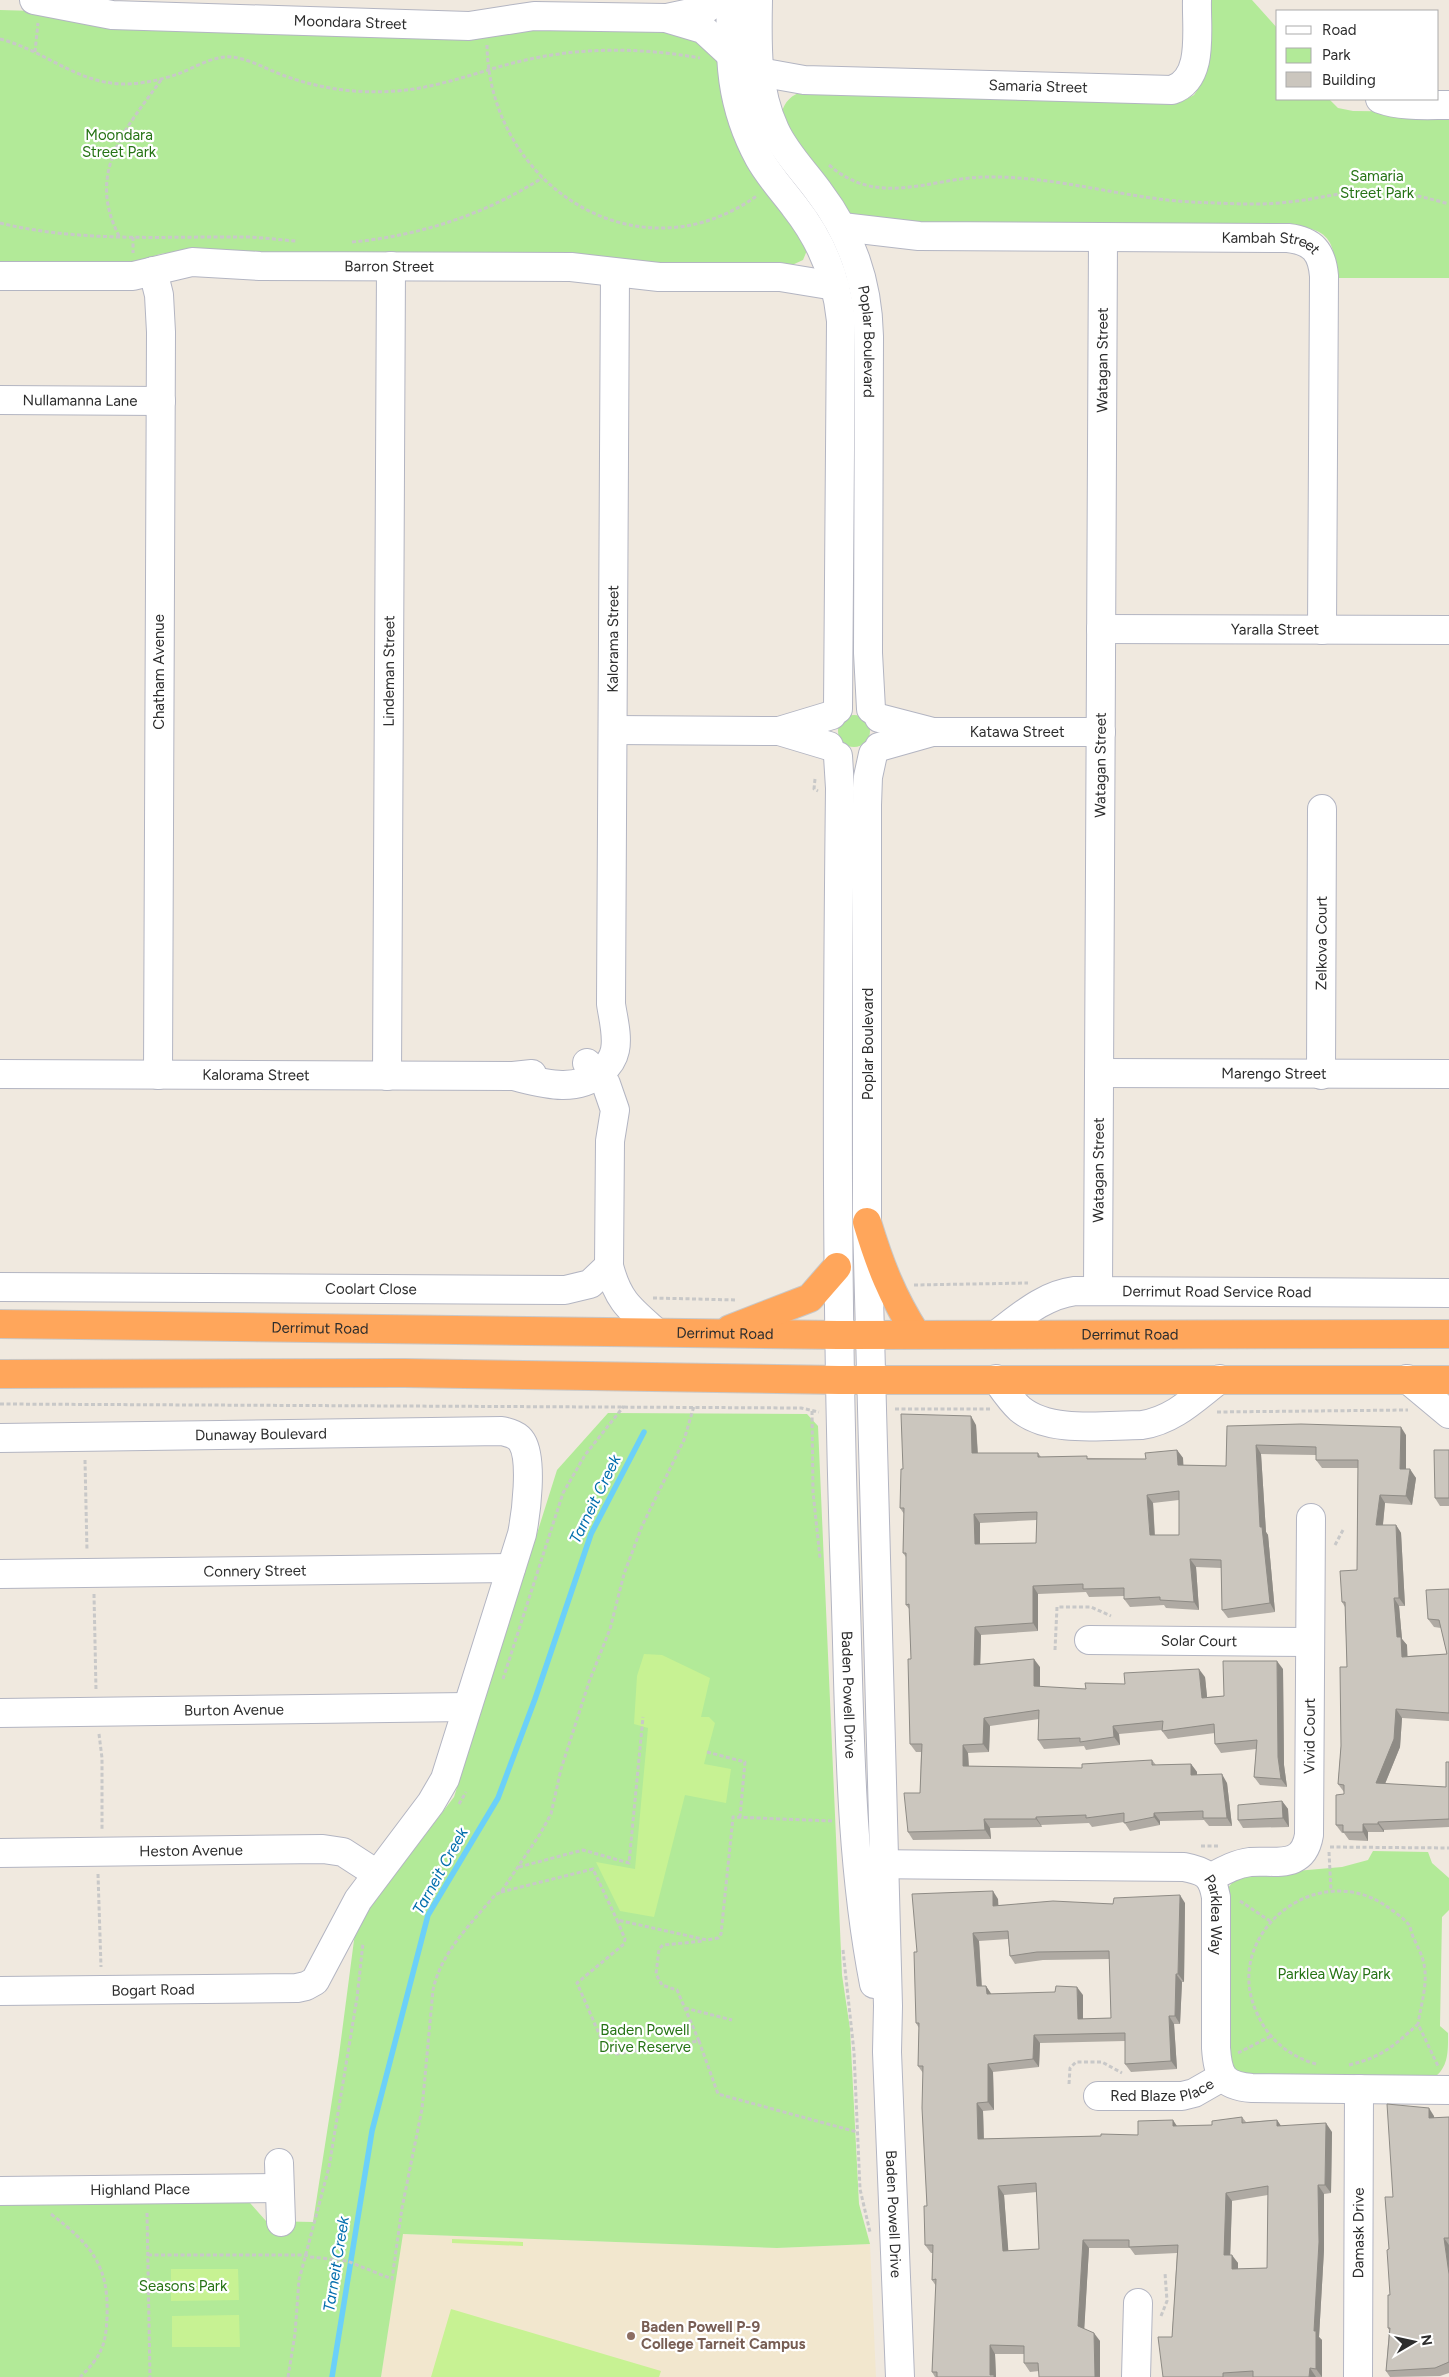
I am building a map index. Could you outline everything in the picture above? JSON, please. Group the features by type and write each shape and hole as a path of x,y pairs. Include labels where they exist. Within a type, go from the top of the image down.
{"highway":[{"path":"868,1222 878,1257 896,1301 916,1334"},
{"path":"717,1334 810,1298 837,1268"},
{"name":"Derrimut Road","path":"0,1324 838,1335 1449,1334"},
{"path":"0,1374 404,1373 839,1380 1449,1380"}],"street":[{"name":"Moondara Street","path":"34,0 68,3 112,14 290,10 469,26 502,15 666,18 704,10 719,0"},
{"name":"Poplar Boulevard","path":"731,0 730,54 734,92 739,112 752,146 775,182 809,226 821,248 835,286 841,321 835,712"},
{"name":"Poplar Boulevard","path":"758,0 759,72 767,110 786,150 818,190 842,227 860,271 868,301 870,336 868,653 875,714"},
{"name":"Samaria Street","path":"759,72 804,80 1172,90 1185,84 1194,70 1197,0"},
{"name":"Moondara Street","path":"666,18 702,29 730,54"},
{"path":"767,110 788,91 804,80"},
{"path":"1383,100 1410,105 1449,105"},
{"name":"Kambah Street","path":"842,227 879,230 899,234 1103,238 1288,238 1300,239 1318,250 1324,276 1322,630"},
{"name":"Kambah Street","path":"860,271 876,246 899,234"},
{"name":"Watagan Street","path":"1098,1291 1103,238"},
{"name":"Barron Street","path":"780,277 806,266 821,248"},
{"name":"Barron Street","path":"0,276 133,276 192,262 260,266 571,267 659,277 780,277 835,286"},
{"name":"Lindeman Street","path":"387,1076 390,266"},
{"name":"Chatham Avenue","path":"153,271 161,312 158,1075"},
{"name":"Kalorama Street","path":"0,1074 513,1076 575,1069 591,1073 604,1036 611,1004 615,273"},
{"name":"Nullamanna Lane","path":"0,400 160,401"},
{"name":"Yaralla Street","path":"1101,629 1449,630"},
{"path":"613,730 780,731 855,704 875,714 883,732 876,750 856,761 780,731"},
{"path":"834,751 826,730 835,712"},
{"name":"Katawa Street","path":"875,714 933,732 1100,732"},
{"name":"Katawa Street","path":"876,750 933,732"},
{"name":"Poplar Boulevard","path":"870,1334 867,805 868,776 876,750"},
{"name":"Poplar Boulevard","path":"834,751 840,795 838,1335"},
{"name":"Zelkova Court","path":"1321,1075 1322,809"},
{"path":"591,1073 610,1141 609,1266 614,1286 623,1302 656,1332"},
{"name":"Marengo Street","path":"1099,1073 1449,1074"},
{"name":"Coolart Close","path":"0,1287 570,1290 590,1284 609,1266"},
{"name":"Derrimut Road Service Road","path":"997,1334 1034,1306 1052,1296 1070,1292 1449,1293"},
{"name":"Baden Powell Drive","path":"870,1334 870,1864 865,1938 887,2052 900,2377"},
{"name":"Baden Powell Drive","path":"838,1335 840,1413 870,1864"},
{"path":"996,1379 1020,1409 1048,1423 1058,1425 1142,1425 1155,1423 1176,1413 1220,1379"},
{"path":"1407,1379 1449,1414"},
{"name":"Dunaway Boulevard","path":"0,1438 492,1431 510,1433 521,1440 526,1452 527,1507 522,1534 511,1568"},
{"name":"Vivid Court","path":"1210,1878 1232,1866 1249,1862 1281,1863 1291,1860 1301,1854 1307,1845 1309,1834 1311,1518"},
{"path":"377,1874 439,1790 450,1763 511,1568"},
{"name":"Connery Street","path":"0,1574 511,1568"},
{"name":"Solar Court","path":"1089,1640 1310,1642"},
{"name":"Burton Avenue","path":"0,1712 467,1707"},
{"name":"Heston Avenue","path":"0,1853 323,1849 343,1852 377,1874"},
{"name":"Parklea Way","path":"870,1864 1184,1867 1198,1870 1210,1878 1216,1897 1219,2067"},
{"name":"Bogart Road","path":"0,1991 306,1986 318,1976 349,1915 377,1874"},
{"path":"1219,2067 1238,2087 1359,2089 1446,2080"},
{"name":"Red Blaze Place","path":"1098,2096 1182,2096 1194,2093 1219,2067"},
{"name":"Damask Drive","path":"1358,2377 1359,2089"},
{"name":"Highland Place","path":"0,2191 279,2175 281,2222"},
{"path":"1136,2377 1138,2303"}],"path":[{"path":"502,15 489,70 496,100 506,126 525,158 542,178 570,200 598,215 630,224 662,227 694,223 728,212 750,201 775,182"},
{"path":"0,39 35,52 70,71 92,80 123,84 162,79 226,57 240,59 304,82 360,92 418,89 536,58 588,50 641,50 703,59"},
{"path":"118,236 107,208 106,185 110,162 126,126 162,79"},
{"path":"826,162 846,178 871,188 888,189 988,176 1035,180 1149,198 1188,202 1287,202 1345,193 1376,191 1405,192 1449,204"},
{"path":"347,242 411,232 470,215 522,191 542,178"},
{"path":"0,223 48,232 118,236 251,237 302,242"},
{"path":"906,1285 1031,1283"},
{"path":"620,1295 630,1290 638,1294 663,1299 738,1300"},
{"path":"0,1404 694,1406 801,1408 812,1411 840,1413"},
{"path":"500,1687 564,1493 585,1455 624,1406"},
{"path":"501,1892 540,1834 551,1814 561,1770 589,1682 610,1629 626,1567 642,1526 681,1446 694,1406"},
{"path":"871,1412 883,1413 897,1409 996,1409"},
{"path":"1214,1412 1402,1411 1414,1409"},
{"path":"518,1867 583,1850 629,1863 643,1717"},
{"path":"706,1752 745,1762 740,1817"},
{"path":"458,1805 464,1798 467,1788"},
{"path":"837,1821 733,1817 721,1934 718,1938 663,1945 659,1949 656,1974 657,1980 662,1985 677,1990 699,2041 718,2094 858,2132"},
{"path":"1329,1847 1449,1848"},
{"path":"148,2255 305,2254 311,2257 347,2260 392,2279 402,2208 422,2109 433,1990 436,1976 448,1952 495,1894 593,1869 625,1939 624,1944 576,1983 604,2045 610,2052 617,2054 699,2041"},
{"path":"1323,2065 1301,2059 1288,2052 1271,2036 1261,2023 1250,1994 1250,1966 1257,1942 1270,1921 1283,1909 1298,1900 1331,1891 1368,1896 1391,1910 1409,1926 1420,1952 1424,1970 1424,1995 1418,2024 1392,2048 1363,2062 1345,2066"},
{"path":"617,1920 707,1940"},
{"path":"288,2377 295,2334 296,2295 328,2167 357,1998 364,1936"},
{"path":"684,2008 732,2020"},
{"path":"1418,2024 1446,2080"},
{"path":"1219,2067 1229,2057 1271,2036"},
{"path":"1068,2084 1070,2068 1076,2062 1102,2062 1123,2074"},
{"path":"45,2209 78,2235 96,2259 107,2285 106,2338 98,2359 80,2377"},
{"path":"147,2209 150,2377"}],"shaded area":[{"name":"Baden Powell P-9 College Tarneit Campus","path":"402,2234 777,2248 870,2244 876,2377 381,2377"}],"green space":[{"name":"Samaria Street Park","path":"1208,0 1252,0 1276,27 1276,100 1330,100 1338,108 1353,111 1449,112 1449,278 1335,278 1333,251 1326,238 1312,229 1301,227 856,223 798,153 781,114 784,105 789,99 795,94 804,91 1179,103 1194,95 1203,81"},
{"name":"Moondara Street Park","path":"0,10 671,29 706,38 808,248 803,260 790,266 671,266 183,251 160,254 131,264 0,265"},
{"path":"854,715 860,716 865,720 869,725 869,737 865,742 860,746 854,747 848,746 843,742 839,737 838,731 839,725 843,720 848,716"},
{"name":"Baden Powell Drive Reserve","path":"608,1413 807,1414 818,1426 842,1975 850,2029 859,2204 870,2244 777,2248 403,2234 381,2377 0,2377 0,2198 243,2195 266,2221 313,2222 339,2055 356,1925 454,1797 557,1470"},
{"path":"644,1654 662,1655 710,1678 701,1717 709,1717 715,1723 704,1764 731,1769 726,1803 685,1795 654,1917 620,1911 596,1862 635,1869 648,1728 634,1724 637,1676"},
{"name":"Parklea Way Park","path":"1373,1851 1428,1852 1432,1863 1449,1878 1449,1910 1442,1917 1440,2026 1448,2033 1448,2046 1447,2057 1440,2073 1435,2077 1251,2080 1230,2068 1228,1888 1237,1876 1342,1867 1368,1860"},
{"path":"452,2239 523,2242 523,2246 452,2243"},
{"name":"Seasons Park","path":"171,2269 238,2269 239,2300 171,2301"},
{"path":"451,2309 661,2371 659,2377 431,2377"},
{"path":"239,2315 240,2347 172,2347 172,2316"}],"building":[{"path":"901,1414 971,1416 972,1453 1038,1453 1038,1457 1087,1456 1087,1459 1146,1459 1145,1453 1177,1450 1178,1465 1226,1466 1227,1426 1301,1424 1401,1427 1400,1469 1410,1469 1406,1496 1380,1495 1376,1525 1396,1525 1399,1598 1394,1598 1397,1637 1401,1637 1402,1657 1447,1654 1439,1620 1428,1619 1426,1590 1449,1589 1449,1713 1396,1709 1394,1739 1376,1783 1446,1787 1446,1762 1449,1762 1449,1819 1363,1824 1363,1832 1343,1832 1343,1825 1336,1825 1336,1795 1344,1794 1344,1785 1338,1784 1341,1746 1340,1667 1347,1667 1345,1602 1342,1602 1340,1571 1357,1570 1358,1460 1316,1460 1316,1447 1256,1445 1260,1527 1262,1527 1270,1603 1222,1610 1221,1560 1190,1559 1194,1602 1160,1600 1160,1597 1124,1599 1124,1588 1083,1589 1083,1584 1033,1586 1033,1623 975,1627 974,1665 1034,1659 1034,1686 1086,1689 1085,1683 1125,1684 1124,1673 1199,1669 1202,1698 1224,1696 1223,1661 1277,1661 1278,1757 1281,1779 1254,1777 1257,1740 1215,1744 1214,1724 1162,1731 1163,1721 1113,1726 1114,1737 1080,1742 1080,1738 1038,1740 1039,1710 984,1718 983,1744 963,1745 963,1766 1082,1768 1082,1764 1152,1760 1152,1765 1191,1764 1191,1775 1222,1774 1227,1818 1203,1818 1203,1811 1154,1813 1154,1817 1124,1823 1124,1813 1086,1818 1086,1815 1036,1817 1036,1819 984,1819 985,1830 908,1832 904,1793 920,1793 922,1744 910,1744 908,1659 911,1659 909,1604 906,1605 906,1553 903,1553 904,1508 900,1508 901,1469 903,1469","holes":["1179,1491 1179,1535 1150,1535 1147,1495","1037,1512 1036,1543 975,1544 974,1514"]},
{"path":"1434,1450 1449,1450 1449,1498 1435,1498"},
{"path":"1282,1801 1283,1818 1238,1820 1238,1805"},
{"path":"993,1891 993,1906 1053,1901 1113,1904 1114,1898 1180,1895 1175,2016 1169,2016 1171,2061 1125,2064 1125,2033 1034,2035 1033,2059 988,2064 988,2102 977,2103 978,2139 1101,2136 1101,2134 1138,2135 1138,2121 1173,2120 1173,2126 1212,2125 1212,2121 1242,2117 1242,2123 1277,2120 1277,2126 1326,2123 1325,2185 1318,2185 1319,2242 1314,2331 1316,2331 1316,2369 1310,2368 1309,2377 1253,2377 1253,2371 1223,2373 1223,2377 1163,2377 1158,2337 1172,2337 1178,2245 1129,2247 1129,2240 1083,2240 1078,2326 1094,2333 1095,2377 1039,2377 1038,2363 1024,2363 1024,2346 990,2345 990,2375 994,2375 994,2377 937,2377 937,2372 932,2372 936,2279 932,2280 933,2245 925,2245 924,2206 927,2206 922,2108 923,2066 918,2066 919,2023 916,2023 914,1952 917,1952 912,1894","holes":["1008,1931 1010,1956 1037,1952 1109,1951 1111,2018 1078,2019 1077,1987 1056,1986 1055,1992 987,1994 986,1986 977,1986 973,1933","1036,2183 1039,2249 1003,2251 998,2186","1268,2186 1267,2268 1232,2269 1232,2255 1224,2255 1226,2193"]},
{"path":"1387,2104 1429,2108 1429,2118 1449,2117 1449,2238 1444,2238 1449,2274 1449,2362 1435,2368 1386,2371 1390,2328 1388,2328 1388,2295 1390,2295 1385,2197 1393,2197"}],"waterway":[{"name":"Tarneit Creek","path":"332,2377 372,2131 428,1915 498,1798 535,1699 591,1534 644,1432"}],"place":[{"name":"Baden Powell P-9 College Tarneit Campus","path":"631,2336"}]}
